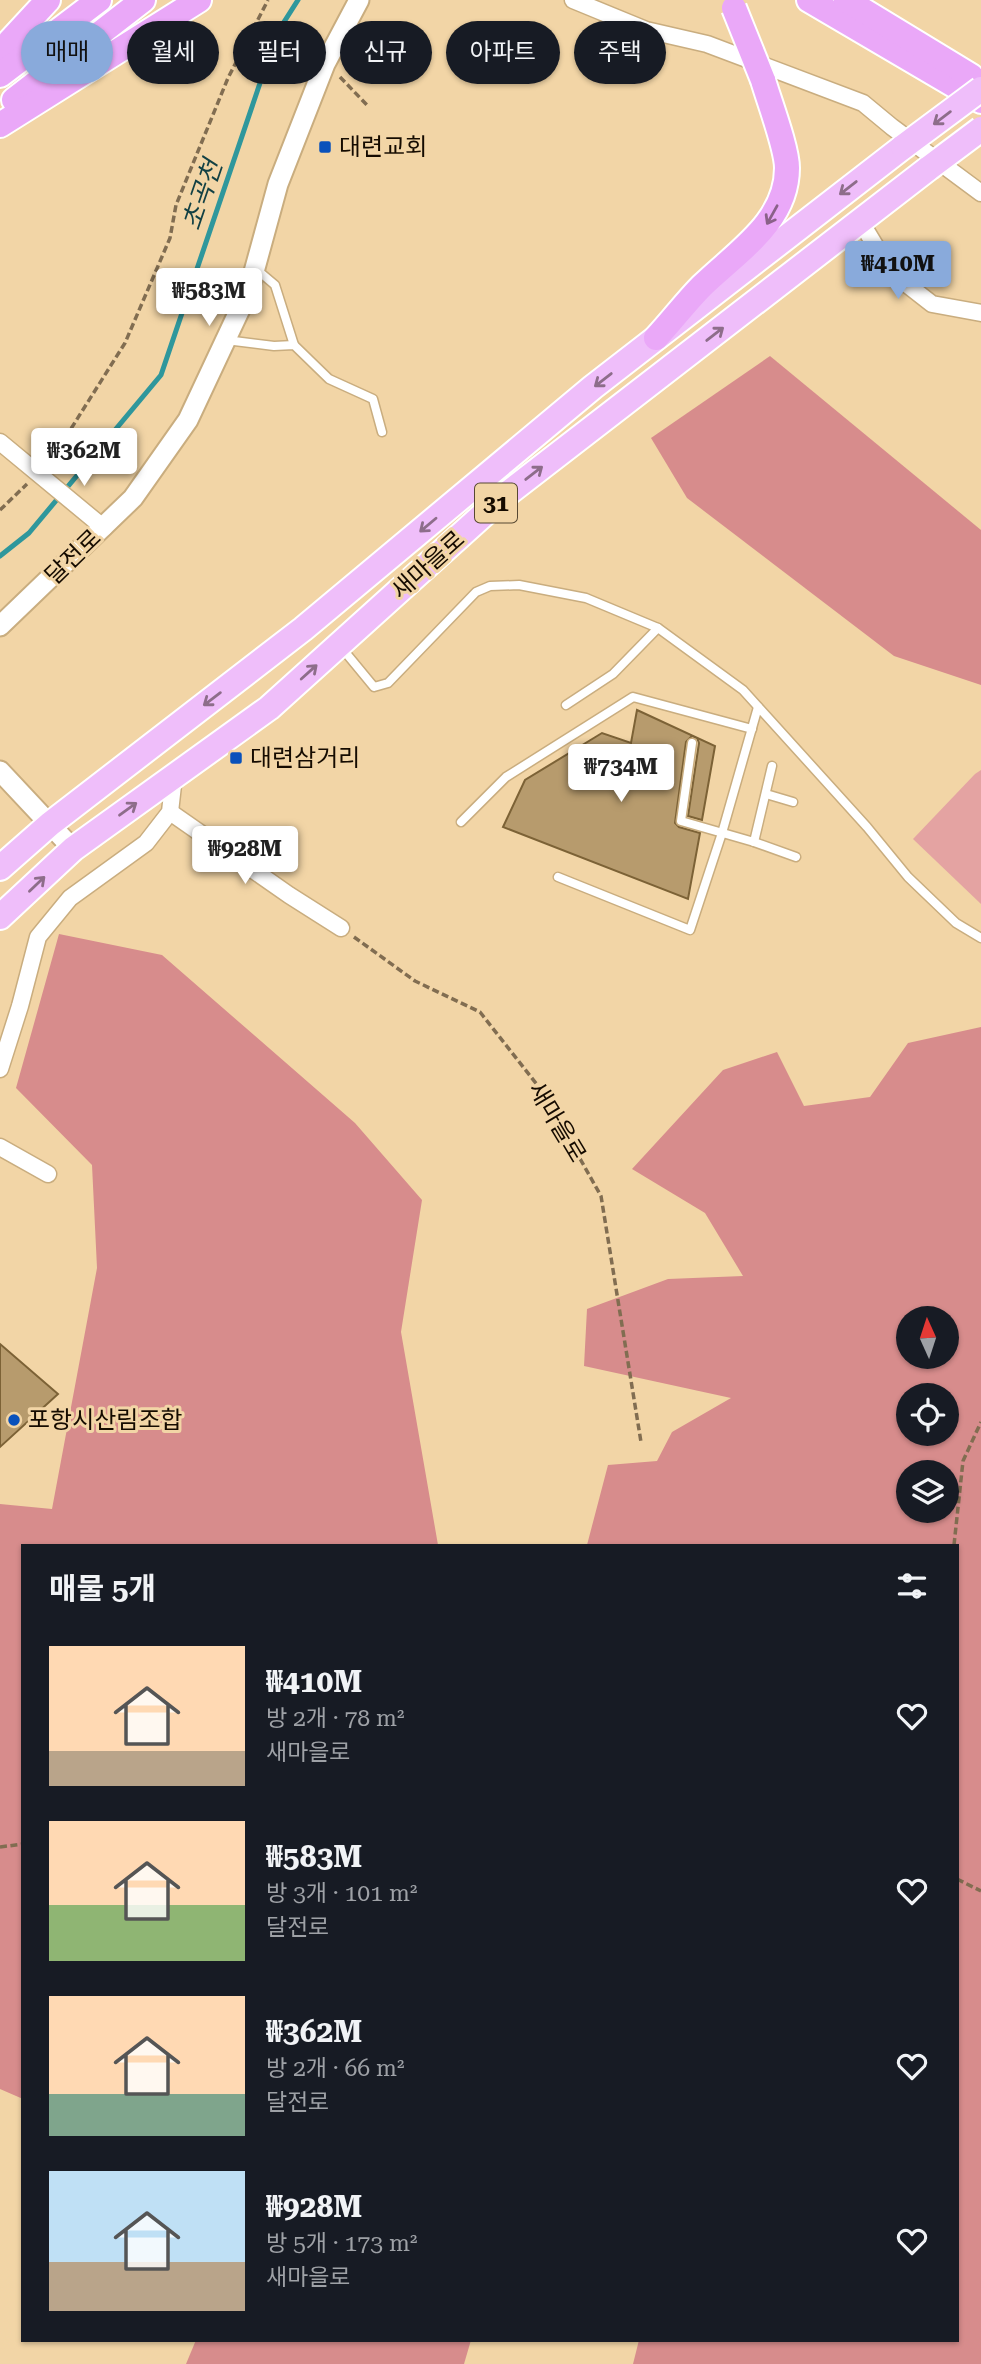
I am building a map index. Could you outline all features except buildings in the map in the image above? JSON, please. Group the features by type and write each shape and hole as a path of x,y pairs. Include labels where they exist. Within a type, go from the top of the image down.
{"highway":[{"path":"0,52 48,0"},
{"path":"0,75 99,0"},
{"path":"0,125 199,0"},
{"path":"809,0 981,101"},
{"path":"846,0 981,82"},
{"path":"656,338 701,287 763,231 786,182 788,165 763,80 731,4"},
{"path":"0,111 135,6"}],"main road":[{"name":"새마을로","path":"0,868 50,824 303,629 582,396 981,89"},
{"name":"새마을로","path":"0,918 73,849 269,708 503,497 981,129"}],"street":[{"name":"달전로","path":"326,62 359,0"},
{"path":"573,0 646,30 707,44 863,103 981,192"},
{"name":"달전로","path":"0,626 100,524 133,498 188,420 250,290 278,184 317,84"},
{"path":"861,222 891,272 932,304 981,313"},
{"path":"0,442 100,524"},
{"path":"0,771 73,849"},
{"path":"0,1069 38,937 70,898 146,843 170,812 174,776"},
{"path":"170,812 341,928"},
{"path":"0,1147 48,1174"}],"lane":[{"path":"255,269 275,285 294,345 329,379 373,398 382,432"},
{"path":"226,340 274,346 294,345"},
{"path":"339,644 374,687 388,683 476,593 490,586 519,585 586,598 658,628 743,690 867,827 908,877 956,923 981,938"},
{"path":"566,705 613,674 658,628"},
{"path":"461,822 506,777 633,697 752,729"},
{"path":"558,877 690,930 722,833 758,707"},
{"path":"692,743 681,821 796,857"},
{"path":"754,842 772,766"},
{"path":"766,794 793,803"}],"path":[{"path":"0,510 43,477 125,343 170,238 176,205 228,78 268,0"},
{"path":"326,65 367,106"},
{"name":"새마을로","path":"341,928 415,981 480,1012 542,1091 601,1196 641,1442"},
{"path":"954,1544 963,1461 981,1422"},
{"path":"0,1847 21,1844"},
{"path":"959,1880 981,1891"}],"shaded area":[{"path":"770,356 981,530 981,685 894,656 687,498 651,438"},
{"path":"981,770 981,904 913,839"},
{"path":"59,934 162,955 355,1123 422,1200 401,1332 438,1544 21,1544 21,2098 0,2089 0,1504 52,1509 97,1268 92,1165 16,1088"},
{"path":"981,1027 981,2364 633,2364 638,2342 959,2342 959,1544 587,1544 608,1465 657,1461 672,1432 731,1398 584,1366 587,1309 668,1279 743,1276 705,1213 632,1169 723,1070 777,1052 804,1106 870,1097 908,1043"},
{"path":"195,2342 470,2342 464,2364 186,2364"}],"waterway":[{"name":"초곡천","path":"0,556 29,533 161,375 277,33 298,0"}],"place":[{"name":"대련교회","path":"325,147"},
{"name":"대련삼거리","path":"236,758"},
{"name":"포항시산림조합","path":"14,1420"}]}
